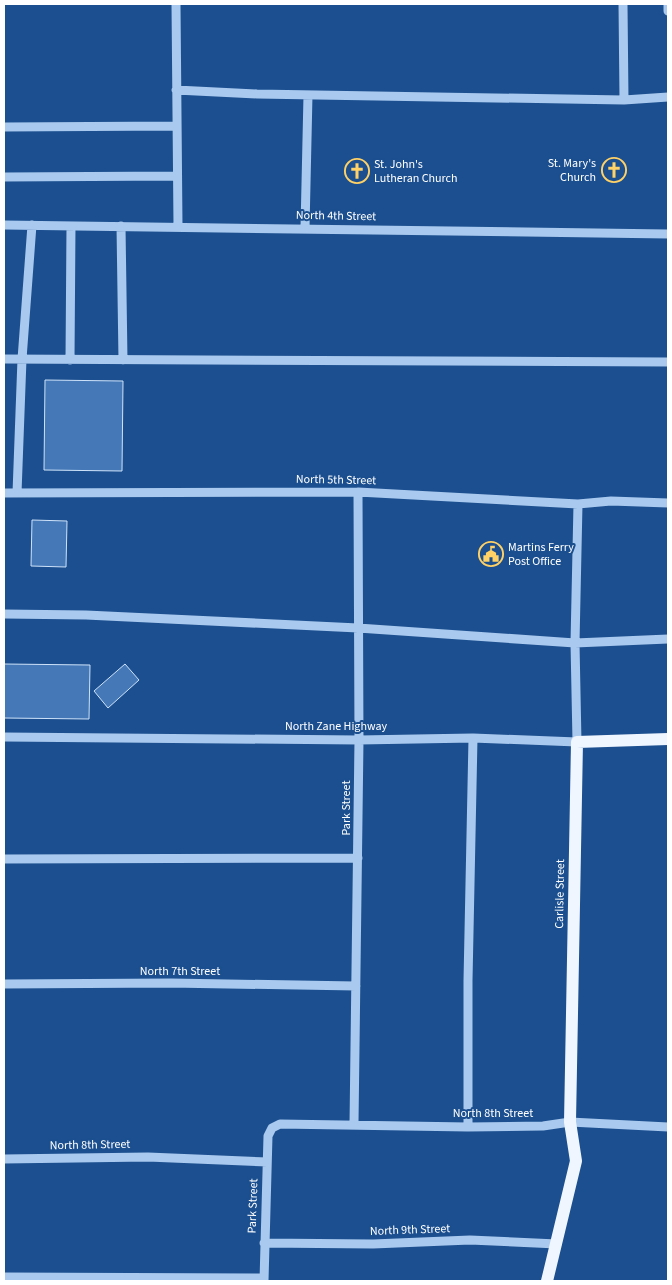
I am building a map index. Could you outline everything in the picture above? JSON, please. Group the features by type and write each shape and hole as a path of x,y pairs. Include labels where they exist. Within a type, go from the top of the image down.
{"main road":[{"name":"North Zane Highway","path":"577,742 668,739"},
{"name":"Carlisle Street","path":"548,1281 576,1162 570,1122 577,742"}],"street":[{"path":"176,4 178,226"},
{"path":"623,4 624,100"},
{"path":"668,4 668,11"},
{"path":"176,90 308,95 624,100 668,97"},
{"path":"305,228 308,95"},
{"path":"4,127 177,126"},
{"path":"4,177 177,176"},
{"name":"North 4th Street","path":"4,225 668,234"},
{"path":"17,493 22,359 32,225"},
{"path":"70,360 71,226"},
{"path":"121,226 123,360"},
{"path":"4,359 668,362"},
{"name":"North 5th Street","path":"4,493 358,492 578,504 610,502 668,503"},
{"name":"Park Street","path":"354,1124 359,740 358,492"},
{"name":"Carlisle Street","path":"577,742 575,643 578,504"},
{"path":"4,614 96,615 358,628 575,643 668,639"},
{"name":"North Zane Highway","path":"4,737 359,740 473,738 577,742"},
{"path":"468,1126 468,971 473,738"},
{"path":"4,859 358,858"},
{"name":"North 7th Street","path":"4,984 171,983 356,986"},
{"name":"North 8th Street","path":"318,1124 543,1126 570,1122 668,1127"},
{"name":"Park Street","path":"264,1279 268,1136 272,1128 288,1123 318,1124"},
{"name":"North 8th Street","path":"4,1159 148,1157 267,1162"},
{"name":"North 9th Street","path":"264,1243 373,1244 470,1240 557,1244"},
{"path":"4,1277 264,1279"}],"building":[{"path":"45,380 123,381 122,471 44,470"},
{"path":"32,520 67,521 66,567 31,566"},
{"path":"4,664 90,665 89,719 4,718"},
{"path":"125,664 139,680 108,708 94,691"}],"place":[{"name":"St. Mary's Church","path":"614,170"},
{"name":"St. John's Lutheran Church","path":"357,171"},
{"name":"Martins Ferry Post Office","path":"491,554"}]}
